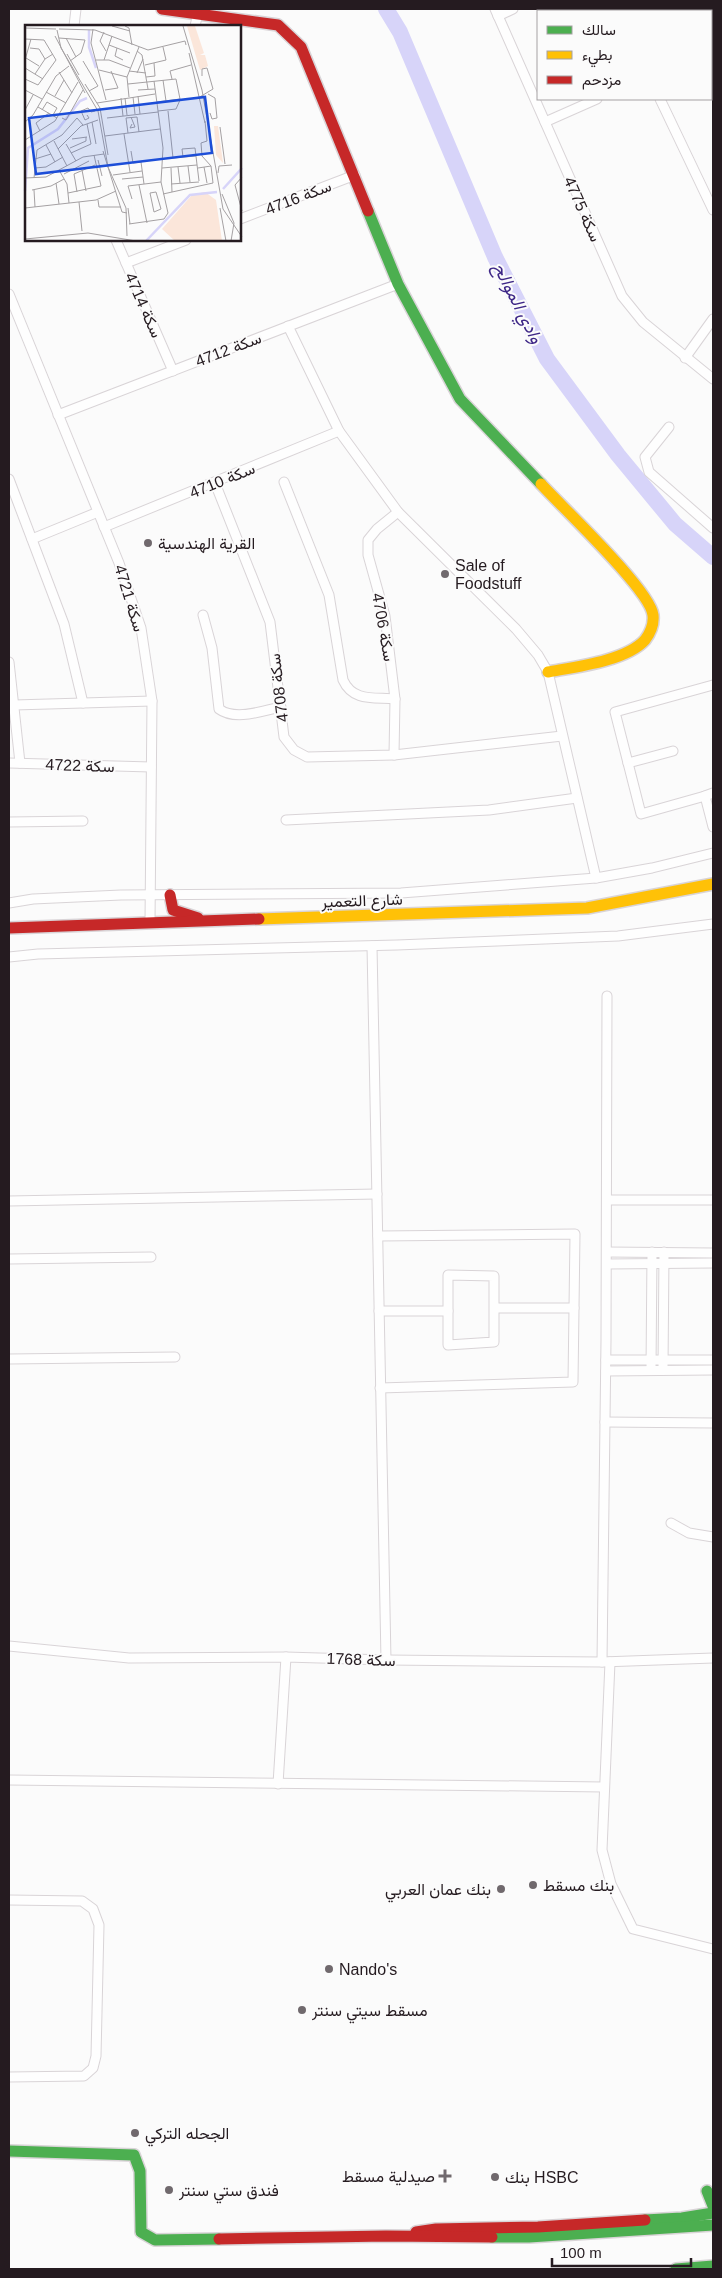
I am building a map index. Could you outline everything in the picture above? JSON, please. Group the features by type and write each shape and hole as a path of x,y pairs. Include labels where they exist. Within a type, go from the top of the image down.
{"main road":[{"path":"162,9 278,25 301,47 398,284 460,399 636,584 653,615 652,630 641,645 621,655 548,672"},
{"name":"شارع التعمير","path":"9,928 587,908 713,884"},
{"path":"170,895 173,910 205,922"},
{"path":"9,2151 134,2155 140,2163 138,2219 141,2232 156,2240 386,2236 438,2238 529,2237 713,2225"},
{"path":"707,2191 713,2206"},
{"path":"386,2236 436,2229 538,2227 682,2218 713,2213"},
{"path":"676,2269 713,2266"}],"street":[{"path":"74,25 76,9"},
{"path":"497,12 513,9"},
{"name":"سكة 4775","path":"497,12 622,296 643,322 713,379"},
{"path":"195,25 198,13"},
{"path":"545,122 595,100"},
{"path":"660,100 713,210"},
{"name":"سكة 4716","path":"241,219 355,175"},
{"name":"سكة 4714","path":"116,241 172,371"},
{"path":"126,263 183,241"},
{"name":"سكة 4712","path":"58,415 398,284"},
{"name":"سكة 4721","path":"9,294 12,310 119,563 141,628 152,701 150,923"},
{"path":"685,358 713,320"},
{"path":"288,326 339,431 398,512 516,629 538,655 548,672 596,878"},
{"path":"669,427 645,457 649,472 713,528"},
{"name":"سكة 4710","path":"104,528 339,431"},
{"path":"9,479 64,624 83,703"},
{"path":"284,482 329,596 343,680 347,690 357,696 395,699"},
{"name":"سكة 4708","path":"215,483 270,622 284,737 294,750 307,757 394,755 562,736"},
{"path":"32,539 98,512"},
{"name":"سكة 4706","path":"394,755 395,699 385,616 368,556 368,540 377,529 398,512"},
{"path":"202,615 212,648 219,709 226,714 237,715 281,708"},
{"path":"9,662 20,763"},
{"path":"713,685 615,712 641,814 709,794 713,827"},
{"path":"14,705 152,701"},
{"path":"628,763 673,752"},
{"name":"سكة 4722","path":"9,763 151,768"},
{"path":"286,820 489,810 576,798"},
{"path":"9,822 83,821"},
{"path":"9,903 33,900 150,895 400,893 596,878 652,868 713,853"},
{"path":"9,957 76,952 372,946 618,936 713,924"},
{"path":"372,946 386,1660"},
{"path":"607,996 606,1662 602,1850 611,1884 633,1929 713,1949"},
{"path":"9,1201 377,1194"},
{"path":"607,1200 713,1200"},
{"path":"378,1236 575,1234 574,1382 380,1388"},
{"path":"607,1252 713,1253"},
{"path":"651,1370 652,1252"},
{"path":"663,1370 664,1252"},
{"path":"9,1259 151,1257"},
{"path":"607,1264 713,1263"},
{"path":"448,1275 494,1276 494,1308 494,1342 448,1344 448,1275"},
{"path":"494,1308 574,1308"},
{"path":"379,1311 448,1311"},
{"path":"9,1359 174,1357"},
{"path":"606,1360 713,1360"},
{"path":"606,1370 713,1370"},
{"path":"605,1422 713,1423"},
{"path":"671,1523 690,1532 713,1537"},
{"name":"سكة 1768","path":"9,1646 129,1658 286,1657 606,1662 713,1658"},
{"path":"278,1784 286,1657"},
{"path":"9,1780 604,1786"},
{"path":"9,1900 82,1902 94,1909 99,1925 96,2056 93,2068 84,2076 9,2076"}],"waterway":[{"name":"وادي الموالح","path":"386,9 400,32 495,257 547,359 618,455 675,524 713,557"}],"traffic: fast":[{"path":"368,211 398,284 460,399 541,484"},
{"path":"9,2151 134,2155 140,2171 141,2232 155,2240 219,2239"},
{"path":"707,2191 713,2206"},
{"path":"645,2220 682,2218 713,2213"},
{"path":"492,2237 529,2237 713,2225"},
{"path":"676,2269 713,2266"}],"traffic: slow":[{"path":"541,484 622,569 648,603 653,615 652,628 645,640 626,653 600,662 548,672"},
{"path":"259,919 587,908 713,884"}],"traffic: jam":[{"path":"162,9 278,25 301,47 368,211"},
{"path":"170,895 173,910 198,918"},
{"path":"9,928 259,919"},
{"path":"416,2232 436,2229 538,2227 645,2220"},
{"path":"219,2239 386,2236 492,2237"}],"place":[{"name":"القرية الهندسية","path":"148,543"},
{"name":"Sale of Foodstuff","path":"445,574"},
{"name":"بنك مسقط","path":"533,1885"},
{"name":"بنك عمان العربي","path":"501,1889"},
{"name":"Nando's","path":"329,1969"},
{"name":"مسقط سيتي سنتر","path":"302,2010"},
{"name":"الجحله التركي","path":"135,2133"},
{"name":"صيدلية مسقط","path":"445,2176"},
{"name":"بنك HSBC","path":"495,2177"},
{"name":"فندق ستي سنتر","path":"169,2190"}]}
